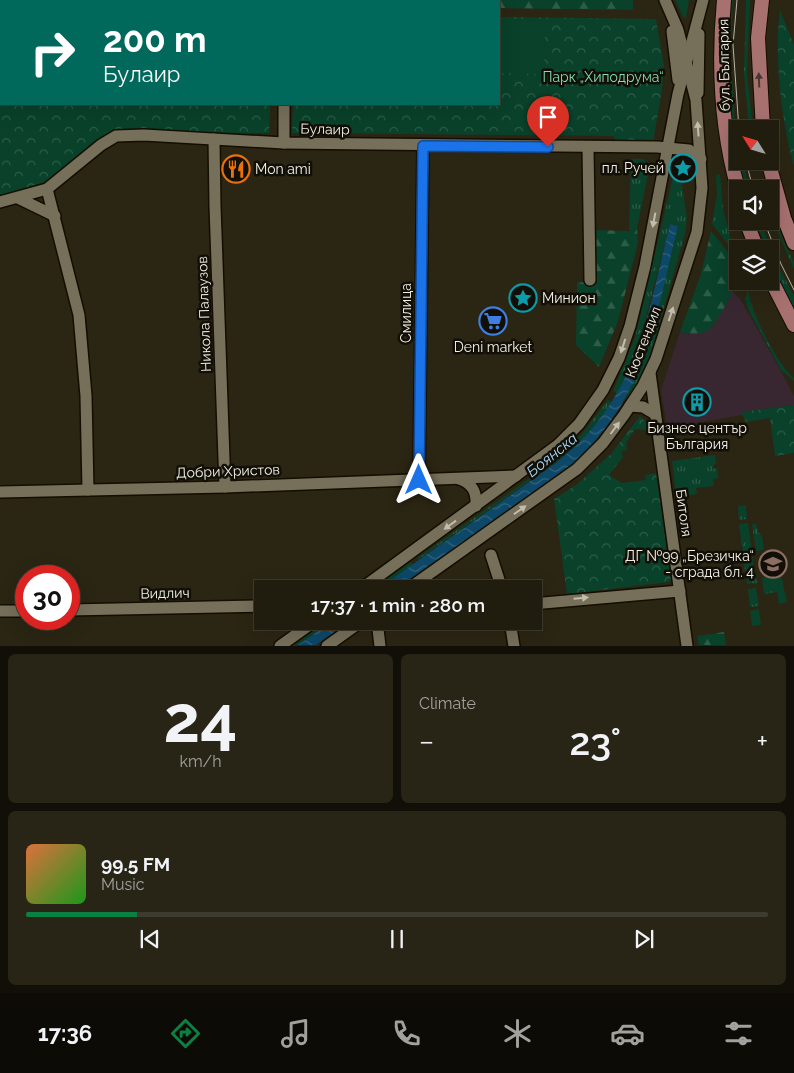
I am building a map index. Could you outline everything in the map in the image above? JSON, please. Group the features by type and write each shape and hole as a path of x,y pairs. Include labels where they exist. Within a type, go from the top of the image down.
{"main road":[{"name":"бул. България","path":"724,0 722,85 725,127 736,180"},
{"path":"762,0 758,38 763,120"},
{"path":"771,170 784,218 794,243"},
{"path":"776,290 794,325"}],"street":[{"path":"665,0 672,20 678,94"},
{"path":"678,94 699,21 703,0"},
{"name":"Кюстендил","path":"421,580 568,477 603,443 630,406 650,373 697,232 702,201 696,100 678,30 672,20"},
{"path":"696,100 699,88 699,21"},
{"name":"Кюстендил","path":"373,580 476,506 571,433 596,401 614,370 630,326 645,266 678,94"},
{"path":"284,105 284,143"},
{"name":"Булаир","path":"0,202 47,189 116,136 144,135 284,143 669,148 689,150 700,159"},
{"name":"Никола Палаузов","path":"214,139 214,206 225,487"},
{"name":"Смилица","path":"419,480 423,146"},
{"path":"588,147 590,280"},
{"path":"47,189 79,315 86,396 88,490"},
{"path":"18,198 55,216"},
{"name":"Битоля","path":"650,373 687,646"},
{"path":"630,406 643,407 655,414"},
{"name":"Добри Христов","path":"0,492 225,487 516,476"},
{"path":"457,478 470,485 475,491 476,506"},
{"path":"491,555 499,580"},
{"path":"542,603 680,591"},
{"name":"Видлич","path":"80,610 254,606"},
{"path":"0,612 15,611"},
{"path":"290,638 292,630"},
{"path":"280,646 302,630"},
{"path":"327,646 349,630"},
{"path":"378,630 380,646"},
{"path":"511,630 514,646"}],"shaded area":[{"path":"732,291 741,300 782,373 794,396 794,405 742,412 742,415 667,428 661,390 680,332 689,334 700,333 711,328"}],"green space":[{"path":"500,0 633,0 633,10 500,8"},
{"path":"675,0 689,0 686,17 684,18"},
{"path":"729,0 733,0 730,50 735,120 732,120 726,84"},
{"path":"746,0 750,0 747,73 752,120 748,120 744,73"},
{"path":"780,10 794,45 794,166 785,129 778,68"},
{"name":"Парк „Хиподрума“","path":"500,17 656,19 664,66 653,142 618,143 613,136 292,133 293,105 500,105"},
{"path":"500,20 545,21 544,74 500,73"},
{"path":"0,105 270,105 269,133 116,132 51,180 0,196"},
{"path":"631,159 643,159 650,165 637,228 629,231"},
{"path":"741,170 745,170 747,180 743,180"},
{"path":"720,174 723,209 731,240 729,240 729,246 712,224 717,195 716,175"},
{"path":"673,177 681,179 687,218 685,234 650,357 629,400 626,398 646,353 678,226 670,224 638,348 618,394 613,391 635,338"},
{"path":"637,228 638,243 618,321 599,367 576,345 577,282 594,283 595,230 629,231"},
{"path":"779,229 794,262 794,269 777,230"},
{"path":"759,230 764,230 768,240 763,240"},
{"path":"711,231 729,254 729,290 733,290 711,328 694,334 680,332 701,274"},
{"path":"779,268 794,296 794,308 779,279"},
{"path":"748,290 754,310 766,337 780,362 794,378 794,381 781,370 748,309 745,299"},
{"path":"608,400 613,403 575,449 418,560 417,558 554,461 581,435"},
{"path":"794,405 794,453 775,456 770,418 746,422 741,412"},
{"path":"621,408 624,410 585,457 426,571 424,569 582,455 602,434"},
{"path":"640,416 650,427 651,435 648,435 647,430 635,429 626,443 627,450 621,451 623,457 609,475 622,483 646,480 645,475 656,473 671,580 669,582 567,594 554,499 576,485 611,454"},
{"path":"715,455 716,464 713,465 714,469 717,468 718,478 713,479 714,486 696,488 697,494 676,497 672,461"},
{"path":"746,505 747,519 739,520 738,506"},
{"path":"748,523 752,552 743,553 739,524"},
{"path":"752,524 756,524 758,532 762,536 764,550 756,551"},
{"path":"752,556 757,583 747,584 743,557"},
{"path":"411,562 413,564 391,580 386,580"},
{"path":"780,571 787,602 779,604 777,592 764,594 762,578 769,576 769,573"},
{"path":"756,588 759,606 750,607 748,589"},
{"path":"759,609 761,625 752,626 750,611"},
{"path":"315,630 319,630 298,645 293,646"},
{"path":"724,632 726,645 699,645 697,636"}],"water":[{"path":"670,224 678,226 653,329 629,390 612,419 590,446 562,472 409,580 391,580 556,463 583,438 605,412 622,384 635,355 654,292"},
{"path":"319,630 337,630 316,645 298,645"}],"tram line":[{"path":"737,0 733,45 738,120"},
{"path":"748,170 751,180"},
{"path":"768,230 794,290"}],"place":[{"name":"пл. Ручей","path":"683,168"},
{"name":"Mon ami","path":"236,169"},
{"name":"Минион","path":"523,298"},
{"name":"Deni market","path":"493,321"},
{"name":"Бизнес център България","path":"697,402"},
{"name":"ДГ №99 „Брезичка“ - сграда бл. 4","path":"773,564"}],"route":[{"path":"419,480 423,146 548,147"}],"water label":[{"name":"Боянска","path":"552,455"}]}
